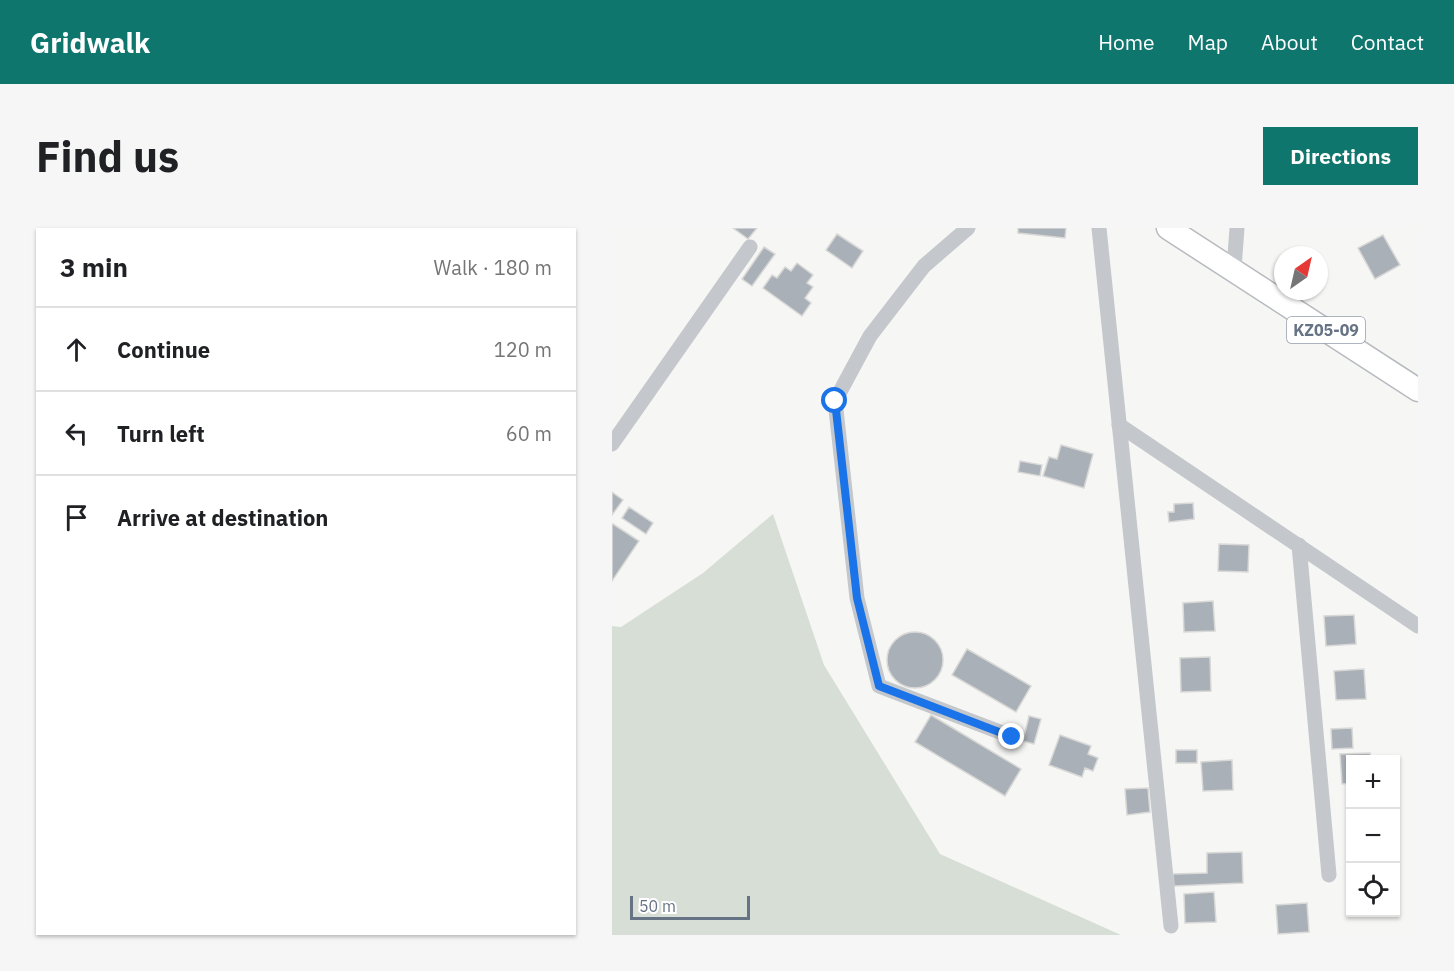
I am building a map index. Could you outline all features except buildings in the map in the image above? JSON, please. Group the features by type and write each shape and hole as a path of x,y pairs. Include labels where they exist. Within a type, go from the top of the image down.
{"main road":[{"name":"KZ05-09","path":"1168,228 1418,390"}],"street":[{"path":"968,228 924,266 870,336 835,401 857,598 879,686 1012,737"},
{"path":"1099,228 1171,926"},
{"path":"1234,269 1237,228"},
{"path":"612,444 750,247"},
{"path":"1119,424 1418,626"},
{"path":"1299,545 1329,875"}],"shaded area":[{"path":"773,514 824,665 940,854 1121,935 612,935 612,626 621,627 703,573"}],"route":[{"path":"835,401 857,598 879,686 1012,737"}]}
